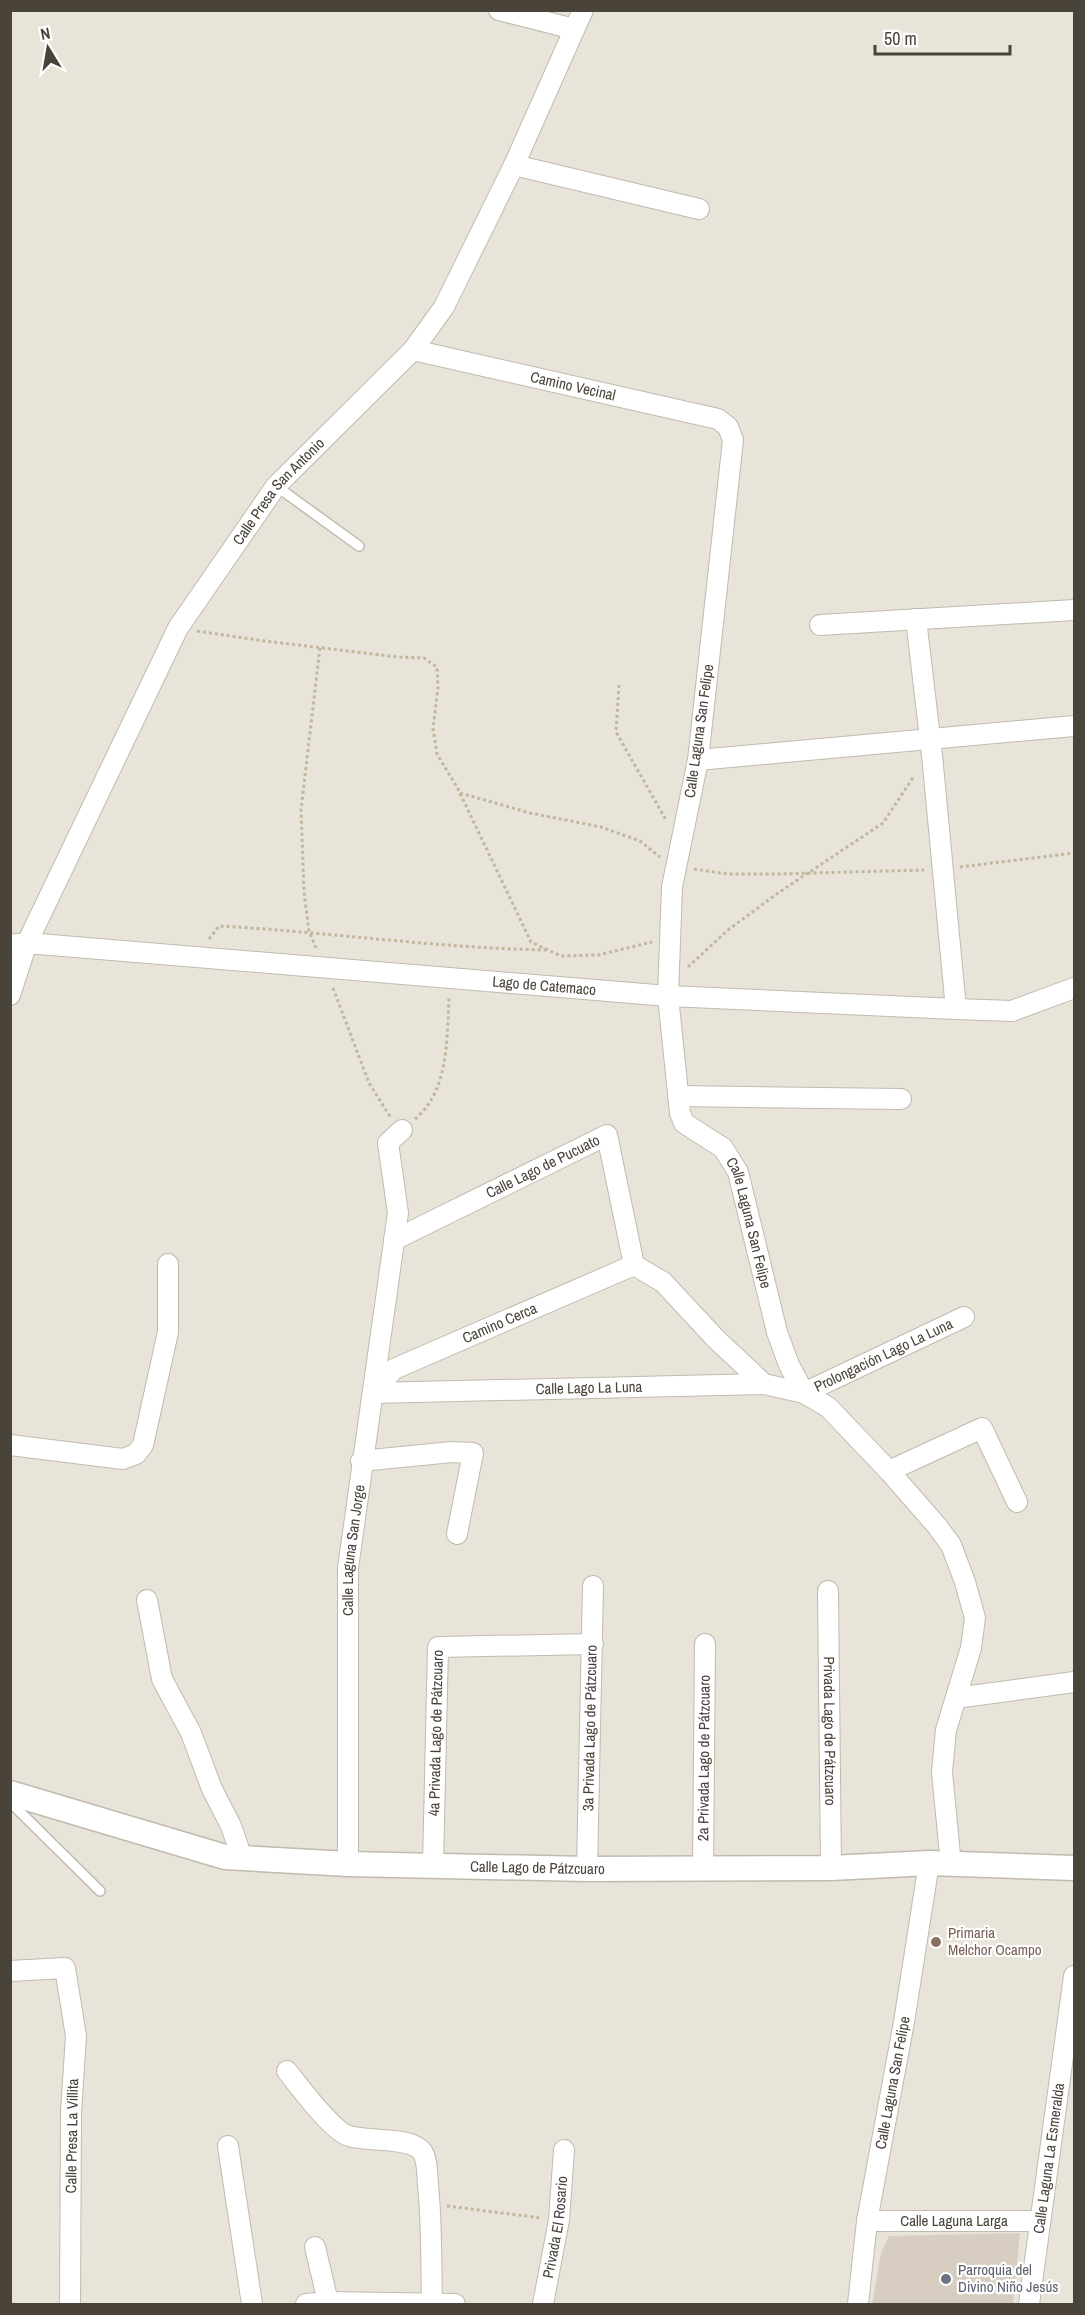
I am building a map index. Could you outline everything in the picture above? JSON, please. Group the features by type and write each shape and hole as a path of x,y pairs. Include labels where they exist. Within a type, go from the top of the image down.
{"street":[{"path":"499,10 574,29"},
{"name":"Calle Presa San Antonio","path":"10,995 19,944 178,628 276,486 413,350 444,307 514,165 583,10"},
{"path":"514,165 699,209"},
{"name":"Camino Vecinal","path":"413,350 718,419 728,427"},
{"name":"Calle Laguna San Felipe","path":"728,427 733,440 698,760 672,886 669,990 680,1113 684,1123 723,1148 738,1172 777,1332 789,1365 804,1394 828,1407 889,1471 951,1545 975,1618 971,1648 946,1730 942,1772 940,1864 904,2022 867,2221 858,2304"},
{"path":"820,625 1074,610"},
{"path":"916,620 931,747 956,1009"},
{"path":"698,760 931,747 1074,726"},
{"name":"Lago de Catemaco","path":"19,944 450,978 956,1009 1012,1011 1074,988"},
{"path":"678,1096 901,1100"},
{"name":"Calle Laguna San Jorge","path":"348,1864 348,1568 361,1461 373,1393 398,1213 388,1143 402,1130"},
{"name":"Calle Lago de Pucuato","path":"394,1240 607,1136 634,1265"},
{"path":"10,1445 123,1459 136,1454 143,1445 168,1332 168,1264"},
{"path":"634,1265 663,1282 716,1339 764,1384"},
{"name":"Camino Cerca","path":"373,1393 394,1369 634,1265"},
{"name":"Prolongación Lago La Luna","path":"804,1394 964,1317"},
{"name":"Calle Lago La Luna","path":"373,1393 764,1384 804,1394"},
{"path":"889,1471 982,1428 1017,1502"},
{"path":"361,1461 452,1452 473,1453 457,1534"},
{"name":"3a Privada Lago de Pátzcuaro","path":"587,1869 593,1586"},
{"name":"Privada Lago de Pátzcuaro","path":"828,1592 831,1868"},
{"path":"147,1600 162,1680 191,1733 212,1789 231,1826 242,1858"},
{"name":"4a Privada Lago de Pátzcuaro","path":"434,1865 438,1647 593,1644"},
{"name":"2a Privada Lago de Pátzcuaro","path":"703,1870 705,1644"},
{"path":"956,1698 1074,1683"},
{"name":"Calle Lago de Pátzcuaro","path":"10,1793 225,1857 348,1864 587,1869 703,1870 940,1864 1074,1868"},
{"name":"Calle Presa La Villita","path":"10,1971 65,1968 76,2036 71,2112 70,2304"},
{"name":"Calle Laguna La Esmeralda","path":"1029,2304 1074,1976"},
{"path":"286,2071 324,2115 348,2136 405,2143 423,2152 427,2166 430,2204 432,2303"},
{"path":"228,2146 252,2304"},
{"name":"Privada El Rosario","path":"543,2304 559,2220 564,2150"},
{"name":"Calle Laguna Larga","path":"867,2221 1040,2221"},
{"path":"315,2247 327,2302"},
{"path":"306,2304 327,2302 455,2304"}],"lane":[{"path":"276,486 359,546"},
{"path":"10,1802 100,1891"}],"path":[{"path":"178,628 398,657 424,658 437,667 438,687 432,729 437,754 459,792 531,942 561,956 598,955 670,937"},
{"path":"320,647 301,810 303,892 309,931 369,1083 384,1109 402,1130 427,1110 442,1074 447,1040 450,978"},
{"path":"619,685 616,732 667,822 682,840"},
{"path":"669,990 729,930 807,872 883,823 931,747"},
{"path":"459,792 530,813 601,827 640,841 677,866 728,874 854,873 943,869 1074,853"},
{"path":"195,957 219,926 309,931 475,947 547,950"},
{"path":"430,2204 559,2220"}],"shaded area":[{"path":"11,11 1074,11 1074,2304 11,2304"}],"building":[{"name":"Parroquia del Divino Niño Jesús","path":"1020,2233 1013,2304 872,2304 881,2253 889,2236"}],"place":[{"name":"Primaria Melchor Ocampo","path":"936,1942"},
{"name":"Parroquia del Divino Niño Jesús","path":"946,2279"}]}
